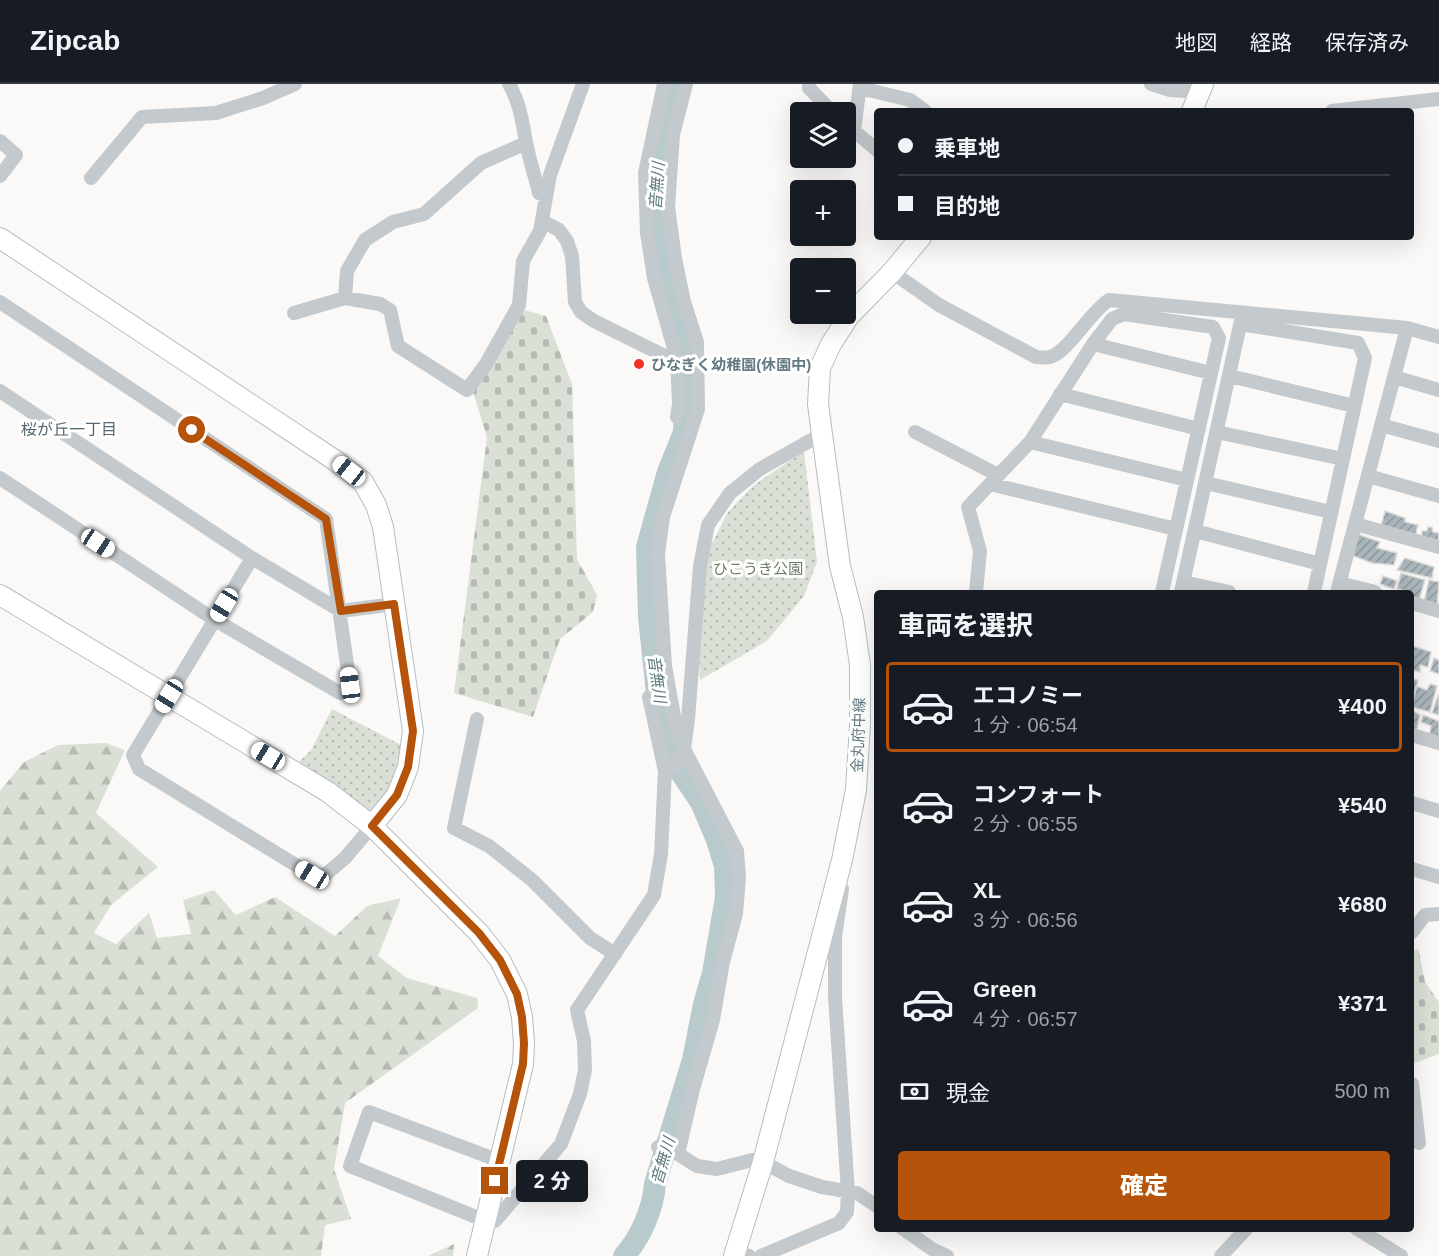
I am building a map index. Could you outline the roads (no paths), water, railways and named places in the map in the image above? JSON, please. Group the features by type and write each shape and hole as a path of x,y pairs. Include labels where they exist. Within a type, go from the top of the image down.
{"street":[{"path":"91,178 142,117 216,113 263,98 295,84"},
{"path":"509,84 516,96 522,116 526,143 539,193 546,195"},
{"path":"294,313 345,298 380,304 390,310 398,346 467,390 486,364 519,305 523,261 540,231 550,175 583,84"},
{"path":"664,84 645,173 647,233 654,278 677,359 679,404 677,417"},
{"path":"678,1154 693,1089 713,1020 723,962 736,914 739,878 737,851 684,749 675,722 665,666 658,555 663,517 698,409 697,342 681,291 668,207 673,135 686,84"},
{"path":"1151,84 1170,90 1201,88 1193,108"},
{"path":"807,85 823,102"},
{"path":"856,103 860,86 910,100 921,108"},
{"path":"1359,108 1439,99"},
{"path":"856,133 874,148"},
{"path":"0,141 16,155 0,176"},
{"path":"345,298 347,270 365,240 393,222 424,214 480,163 526,143"},
{"path":"542,222 559,230 567,241 572,256 575,302 581,312 594,321 673,360 677,359"},
{"path":"0,238 336,461 363,482 376,506 382,527 413,731 408,767 397,795 345,858 325,875 312,875 139,769 133,755 252,558"},
{"name":"金丸府中線","path":"740,1255 842,860 856,790 860,725 860,665 853,617 840,566 822,434 818,404 820,369 831,344 849,316 892,272 919,240"},
{"path":"892,272 939,305 1036,357 1049,358 1061,351 1098,307 1109,300 1213,327 1219,338 1162,590"},
{"path":"0,302 326,519 350,685 340,693 215,620 0,478"},
{"path":"976,590 980,550 968,507 1030,442 1093,344 1112,319 1145,309 1242,318 1407,328 1439,337"},
{"path":"1210,590 1182,587 1242,318"},
{"path":"1242,318 1358,343 1365,358 1314,590"},
{"path":"1356,590 1338,588 1407,328"},
{"path":"1093,344 1211,373"},
{"path":"1230,376 1354,406"},
{"path":"1394,377 1439,390"},
{"path":"0,391 252,558 341,611 394,604"},
{"path":"1060,394 1198,429"},
{"path":"1381,425 1439,441"},
{"path":"915,432 994,479 1176,529"},
{"path":"1217,432 1343,459"},
{"path":"669,770 684,749 700,566 708,525 730,493 760,469 822,434"},
{"path":"1030,442 1187,480"},
{"path":"1368,476 1439,495"},
{"path":"1206,483 1331,512"},
{"path":"1355,524 1439,547"},
{"path":"1195,531 1320,564"},
{"path":"0,595 328,792 372,826 479,933 500,960 517,994 522,1017 523,1064 477,1256"},
{"path":"1414,604 1439,611"},
{"path":"500,1161 369,1112 350,1166 486,1221 495,1221 561,1144 580,1094 585,1070 584,1041 578,1010 654,895 661,854 669,770 649,697"},
{"path":"477,719 454,828 489,846 532,880 590,938 615,954"},
{"path":"1414,736 1439,743"},
{"path":"1414,804 1439,811"},
{"path":"760,1256 839,1223 847,1212 848,1192 835,997 835,937 842,893 842,860"},
{"path":"1414,870 1439,877"},
{"path":"1414,929 1425,915 1439,914"},
{"path":"1414,1101 1419,1143"},
{"path":"658,1147 678,1154 697,1166 717,1169 752,1160 763,1162 789,1176 822,1187 857,1192 874,1204"},
{"path":"908,1232 932,1249 947,1256"},
{"path":"1221,1256 1242,1232"},
{"path":"1362,1232 1401,1256"}],"waterway":[{"name":"音無川","path":"624,1256 636,1240 649,1213 655,1184 693,1060 704,1004 713,973 726,897 725,866 717,840 701,802 680,771 665,726 657,693 649,617 647,547 668,472 684,432 687,369 681,327 664,284 654,222 655,169 674,84"}],"place":[{"name":"ひなぎく幼稚園(休園中)","path":"639,364"}],"district":[{"name":"桜が丘一丁目","path":"69,429"}],"park label":[{"name":"ひこうき公園","path":"758,568"}]}
